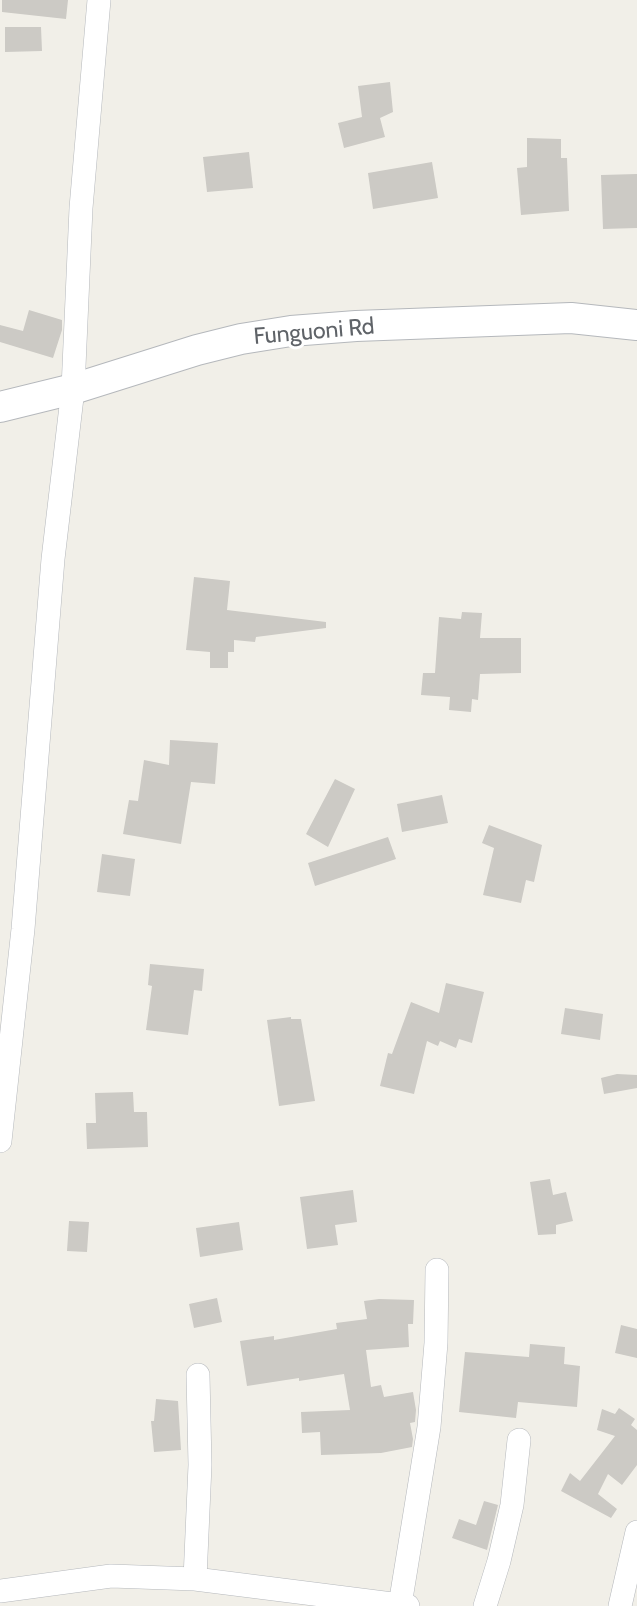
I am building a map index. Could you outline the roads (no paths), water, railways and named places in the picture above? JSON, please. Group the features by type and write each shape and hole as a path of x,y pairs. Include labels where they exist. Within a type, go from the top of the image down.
{"street":[{"path":"0,1141 23,929 53,559 73,389 81,208 99,0"},
{"name":"Funguoni Rd","path":"0,407 73,389 197,350 291,331 571,318 637,326"},
{"path":"0,1591 111,1576 195,1578 404,1605 429,1427 436,1343 437,1270"},
{"path":"195,1578 200,1465 198,1375"},
{"path":"485,1606 512,1505 519,1440"},
{"path":"620,1606 637,1532"}]}
